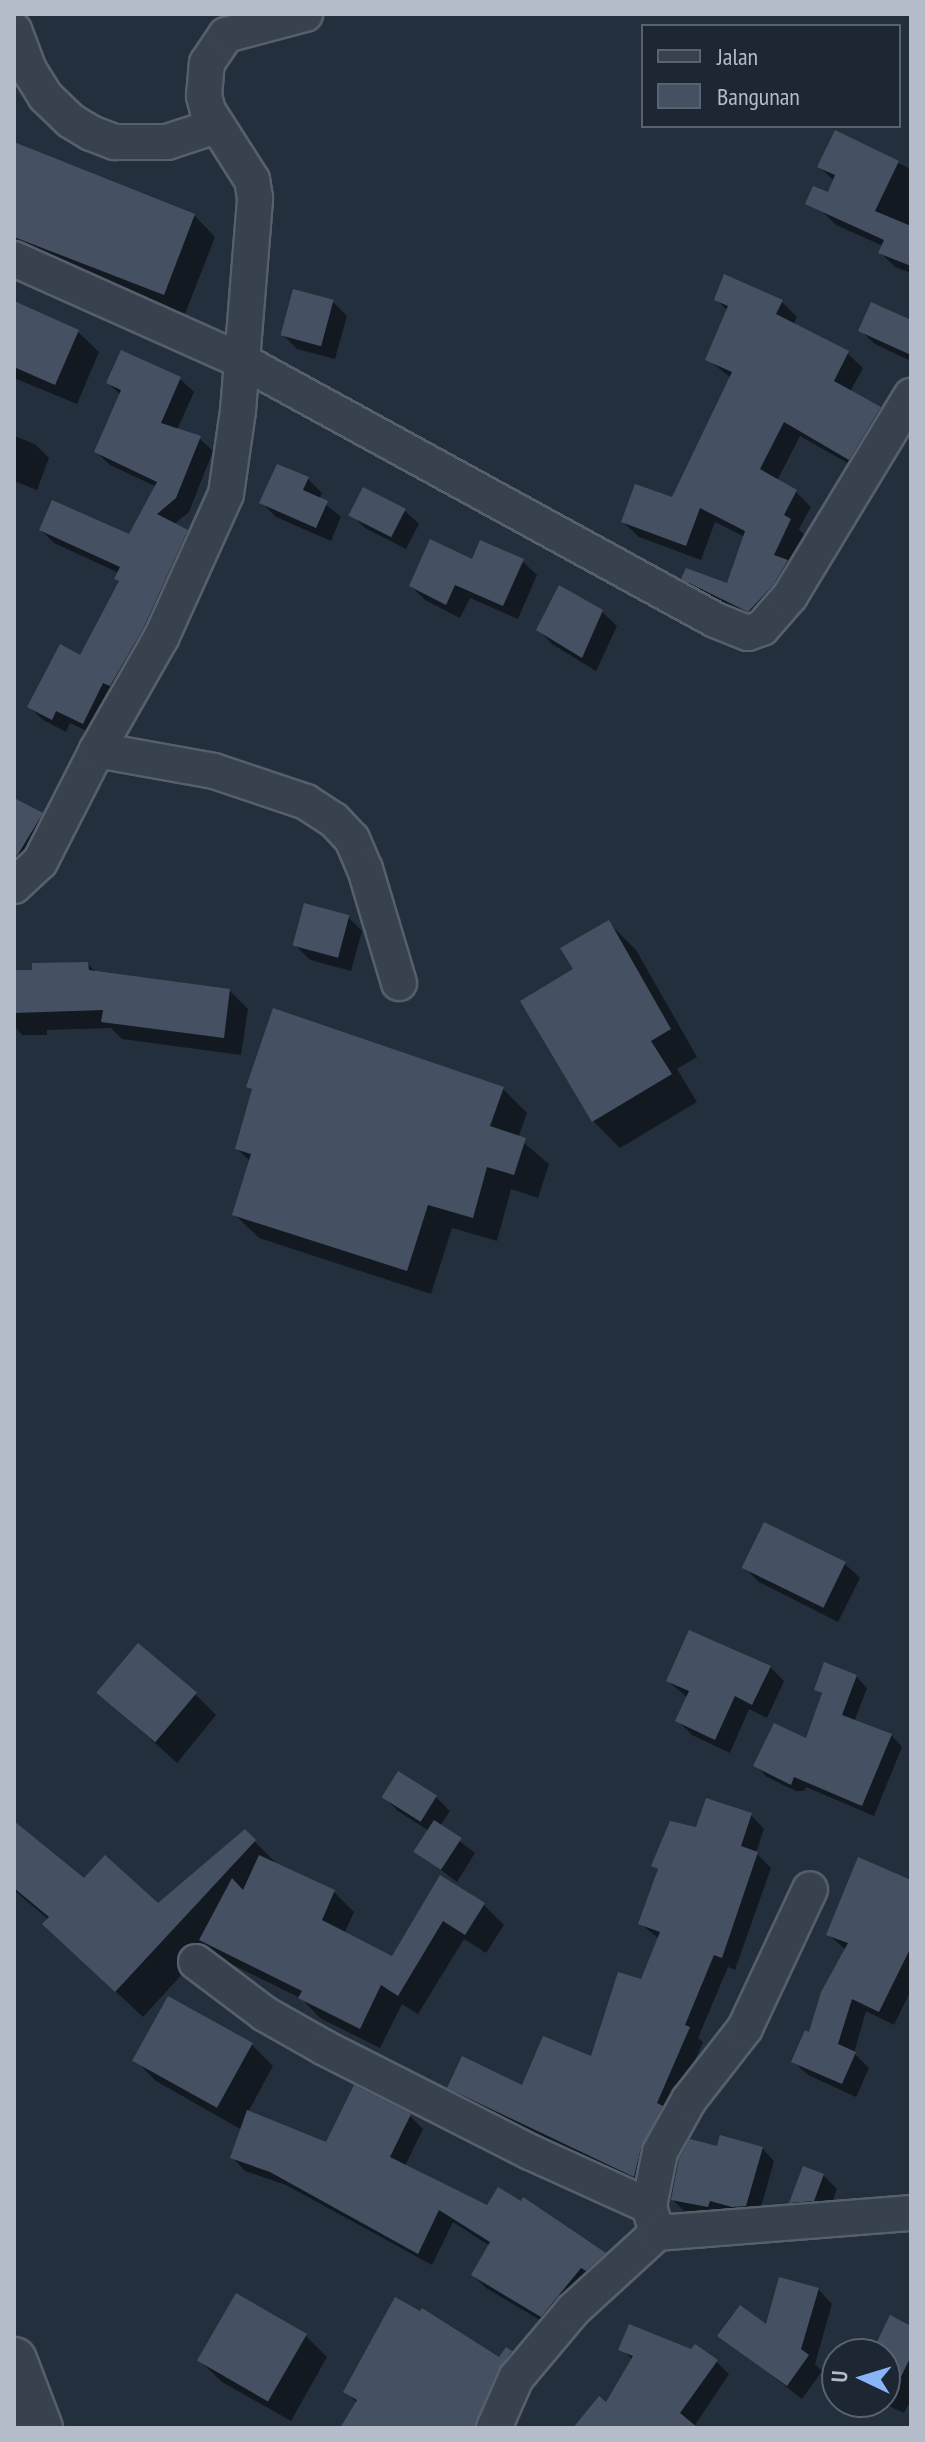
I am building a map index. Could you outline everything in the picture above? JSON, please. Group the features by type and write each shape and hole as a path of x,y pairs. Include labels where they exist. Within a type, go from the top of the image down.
{"street":[{"path":"14,886 40,862 97,750 161,638 226,494 242,361 255,198 252,180 216,126 204,96 204,76 215,46 226,35 240,28 293,20 305,14"},
{"path":"14,30 29,70 45,96 71,121 91,133 115,142 151,143 167,142 216,126"},
{"path":"14,259 242,361 701,613 748,633 762,628 790,596 911,396"},
{"path":"97,750 214,771 306,802 334,820 352,839 365,869 399,983"},
{"path":"494,2428 516,2378 653,2219 660,2152 672,2128 745,2028 810,1889"},
{"path":"196,1962 265,2014 325,2048 530,2152 653,2219 911,2213"},
{"path":"14,2360 40,2428"}],"building":[{"path":"835,130 899,161 875,211 911,226 911,266 878,253 884,240 805,204 813,186 828,192 835,175 817,167"},
{"path":"14,142 195,214 164,295 14,237"},
{"path":"724,274 783,300 776,314 849,351 834,381 881,407 849,460 784,422 760,469 797,490 784,515 791,519 774,555 788,560 774,584 748,612 681,579 686,568 727,583 745,531 700,508 686,546 621,522 635,484 672,497 732,372 705,360 728,306 714,300"},
{"path":"293,289 334,300 321,346 281,335"},
{"path":"14,301 79,330 55,385 14,367"},
{"path":"871,302 911,320 911,355 858,331"},
{"path":"121,350 181,377 161,423 201,436 176,498 157,514 188,530 143,629 110,686 103,683 83,724 56,711 52,720 27,707 60,644 80,655 119,581 114,579 120,567 39,530 52,500 129,534 157,482 94,452 121,390 106,383"},
{"path":"277,464 309,477 303,490 328,501 316,528 259,503"},
{"path":"363,487 406,509 391,537 348,516"},
{"path":"430,539 472,559 480,540 524,559 503,606 455,585 446,605 409,586"},
{"path":"559,585 603,610 582,658 536,630"},
{"path":"14,798 43,813 17,856 14,854"},
{"path":"304,903 349,915 338,958 293,946"},
{"path":"609,920 671,1029 651,1041 672,1074 592,1122 520,1001 573,969 560,948"},
{"path":"88,962 89,970 230,989 224,1038 101,1022 103,1010 14,1013 14,970 32,970 32,963"},
{"path":"273,1008 504,1087 490,1126 526,1138 514,1175 487,1167 473,1218 428,1205 407,1271 232,1215 251,1154 235,1149 252,1089 246,1087"},
{"path":"764,1522 846,1562 823,1608 742,1568"},
{"path":"689,1630 771,1666 752,1705 735,1696 715,1740 675,1721 689,1691 666,1681"},
{"path":"138,1643 197,1692 155,1742 96,1693"},
{"path":"824,1662 857,1675 842,1715 892,1734 862,1806 794,1777 791,1785 753,1766 774,1723 806,1738 822,1693 814,1690"},
{"path":"398,1771 437,1795 421,1822 382,1797"},
{"path":"706,1798 752,1813 741,1846 758,1852 722,1958 714,1955 685,2025 690,2027 657,2103 663,2106 641,2148 634,2177 447,2088 462,2056 522,2085 543,2036 591,2056 618,1972 641,1979 660,1932 638,1924 658,1869 651,1866 670,1821 696,1827"},
{"path":"434,1820 462,1838 441,1870 413,1852"},
{"path":"14,1821 84,1878 105,1855 158,1903 245,1829 256,1840 115,1992 42,1924 49,1917 14,1888"},
{"path":"259,1855 335,1890 322,1920 392,1956 440,1875 485,1903 465,1935 443,1921 398,1996 381,1985 360,2029 298,1998 302,1991 199,1940 232,1878 243,1890"},
{"path":"858,1857 911,1880 911,1947 879,2012 852,1999 838,2044 856,2052 842,2084 791,2062 805,2030 809,2032 821,1992 848,1943 826,1935"},
{"path":"168,1996 253,2043 217,2108 132,2061"},
{"path":"354,2085 411,2114 390,2157 487,2205 498,2187 521,2201 523,2197 606,2253 586,2271 581,2268 541,2317 471,2275 490,2242 439,2210 418,2254 270,2172 230,2158 247,2110 326,2142"},
{"path":"720,2135 763,2147 746,2206 732,2207 710,2201 708,2207 671,2200 679,2159 690,2139 717,2146"},
{"path":"803,2166 824,2174 814,2201 789,2203"},
{"path":"779,2277 819,2288 801,2349 809,2355 787,2386 717,2336 740,2305 766,2324"},
{"path":"236,2293 307,2334 268,2402 197,2361"},
{"path":"395,2297 420,2311 422,2308 499,2357 506,2347 512,2351 498,2370 474,2428 340,2428 357,2400 343,2392"},
{"path":"890,2315 911,2326 911,2356 901,2377 901,2338 879,2338"},
{"path":"629,2324 691,2349 695,2344 718,2360 680,2413 698,2428 573,2428 599,2396 606,2402 633,2356 618,2350"}]}
